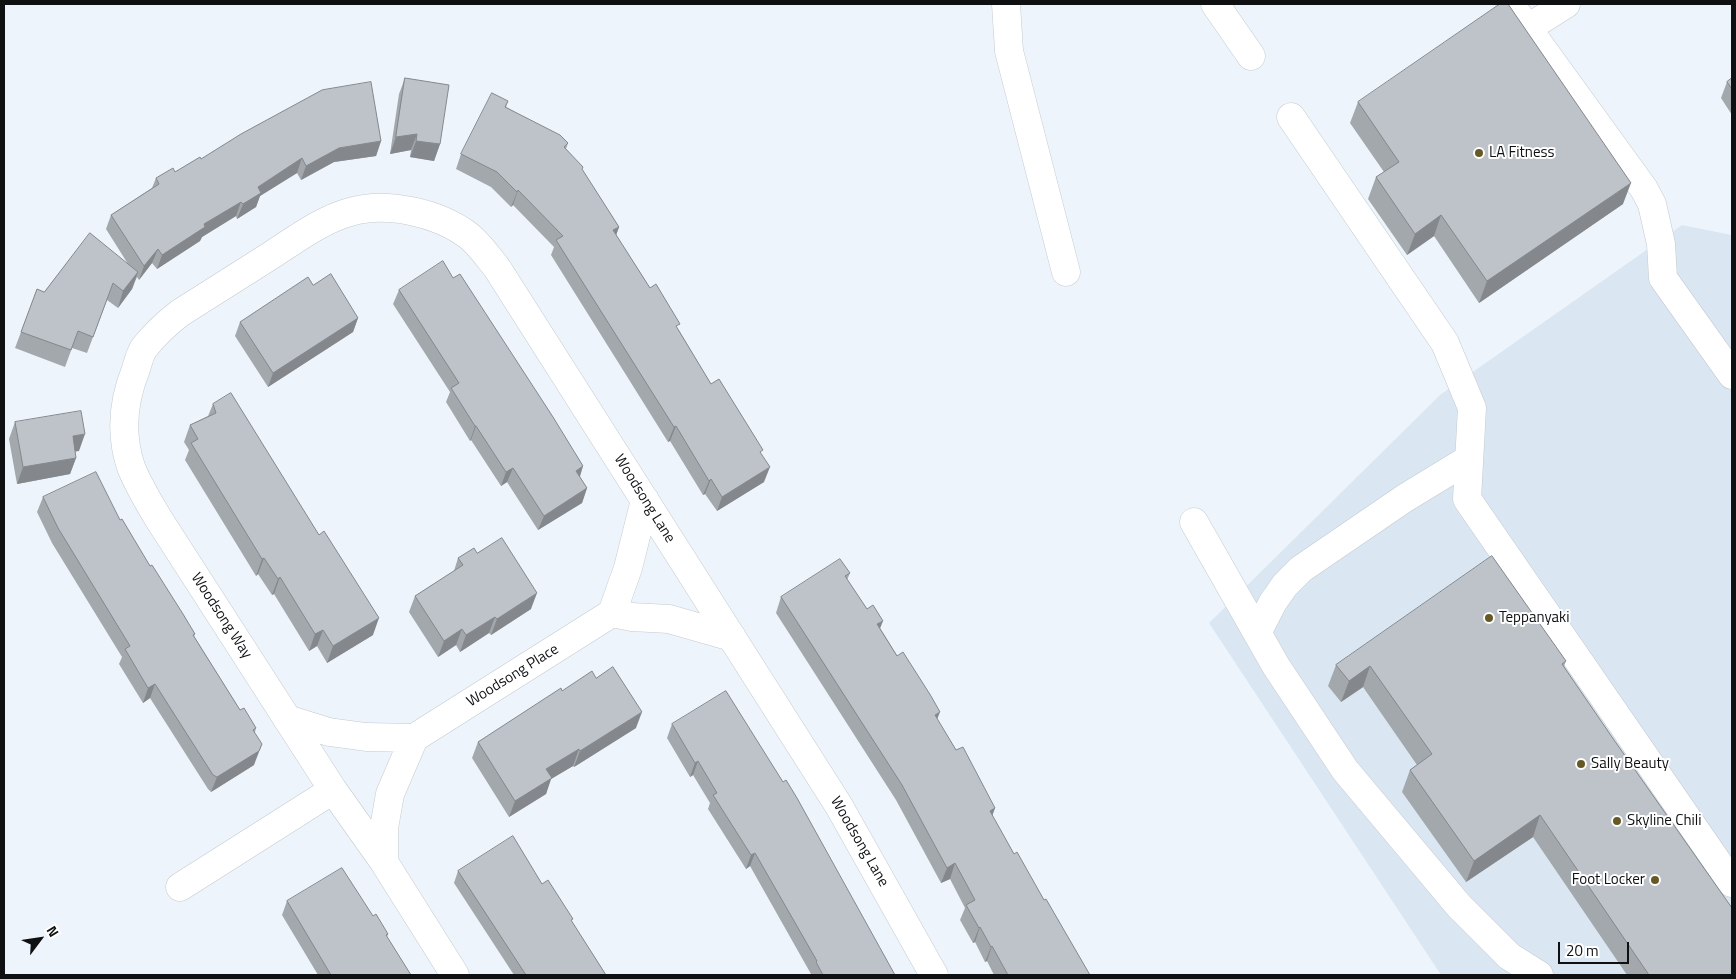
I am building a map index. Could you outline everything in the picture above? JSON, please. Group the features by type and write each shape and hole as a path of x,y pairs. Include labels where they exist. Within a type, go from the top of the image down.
{"street":[{"path":"1006,4 1009,51 1066,272"},
{"path":"1215,4 1251,56"},
{"path":"1510,4 1644,189 1652,204 1661,244 1663,278 1732,375"},
{"path":"1528,28 1566,4"},
{"path":"1291,117 1445,343 1472,408 1467,499 1732,883"},
{"name":"Woodsong Lane","path":"250,269 312,229 350,212 372,208 410,210 454,227 470,236 497,268 840,806 934,975"},
{"name":"Woodsong Way","path":"250,269 180,313 162,328 143,350 127,396 123,420 125,442 131,466 140,487 287,719 333,790 384,862 456,975"},
{"path":"1257,633 1285,584 1301,569 1405,498 1469,459"},
{"path":"645,500 628,568 612,613 632,617 668,619 732,637"},
{"path":"1194,522 1276,666 1345,770 1459,906 1509,956 1539,975"},
{"name":"Woodsong Place","path":"414,738 612,613"},
{"path":"287,719 338,733 374,738 414,738 390,794 384,828 384,862"},
{"path":"180,887 333,790"}],"shaded area":[{"path":"1682,225 1732,235 1732,975 1441,975 1209,623 1440,395"}],"building":[{"name":"LA Fitness","path":"1500,4 1508,4 1631,183 1487,281 1441,215 1415,234 1376,177 1399,162 1358,102"},
{"path":"405,78 449,85 440,144 416,141 417,134 396,137"},
{"path":"1732,78 1732,89 1727,82"},
{"path":"371,82 381,141 339,148 306,166 302,158 258,187 261,193 243,204 241,202 204,224 205,227 162,255 158,249 144,266 111,215 159,184 156,178 173,168 175,172 200,157 201,159 241,134 322,90"},
{"path":"492,93 508,101 505,107 560,135 568,143 564,147 583,167 582,169 619,227 613,230 650,288 656,284 680,324 676,326 711,384 719,379 763,450 760,452 770,467 722,497 711,479 709,481 676,426 674,427 556,240 563,236 518,190 517,192 497,172 461,154"},
{"path":"90,233 138,272 123,291 113,283 93,337 78,331 71,350 21,332 37,289 44,292"},
{"path":"443,261 453,278 460,274 583,466 576,471 587,488 544,516 513,468 506,472 475,426 451,388 459,383 399,290"},
{"path":"331,274 358,318 273,373 240,322 308,277 313,285"},
{"path":"231,393 319,535 324,531 379,618 333,646 323,630 315,634 280,577 278,579 264,558 262,559 191,443 198,439 190,425 216,413 213,404"},
{"path":"81,411 85,434 73,436 76,458 23,467 15,422"},
{"path":"96,472 120,520 122,519 150,566 152,565 183,614 195,634 193,635 240,710 244,708 256,728 253,730 262,744 259,751 217,777 213,775 155,684 148,688 125,649 130,646 58,528 43,497"},
{"path":"502,538 537,593 497,619 495,617 466,635 462,629 444,641 415,596 463,565 458,558 474,548 477,553"},
{"path":"1492,556 1566,661 1562,664 1732,908 1732,975 1649,975 1540,815 1474,861 1410,770 1432,754 1370,666 1349,681 1336,665"},
{"path":"840,559 850,573 845,576 867,609 873,605 883,621 877,624 897,656 903,652 931,696 940,712 935,715 956,750 963,747 995,808 990,811 1014,854 1017,852 1044,900 1046,899 1090,975 1008,975 992,946 979,928 966,905 975,900 955,863 947,868 902,785 781,597"},
{"path":"613,667 642,712 580,751 579,749 546,769 552,778 515,801 478,742 561,688 562,691 592,671 596,678"},
{"path":"726,691 783,782 786,780 797,798 895,975 823,975 817,961 755,853 751,855 713,795 717,793 698,761 695,763 672,724"},
{"path":"513,836 542,884 548,880 606,975 526,975 458,871"},
{"path":"342,868 373,916 376,914 388,934 386,935 411,975 331,975 287,901"}],"place":[{"name":"LA Fitness","path":"1479,153"},
{"name":"Teppanyaki","path":"1489,618"},
{"name":"Sally Beauty","path":"1581,764"},
{"name":"Skyline Chili","path":"1617,821"},
{"name":"Foot Locker","path":"1655,880"}]}
